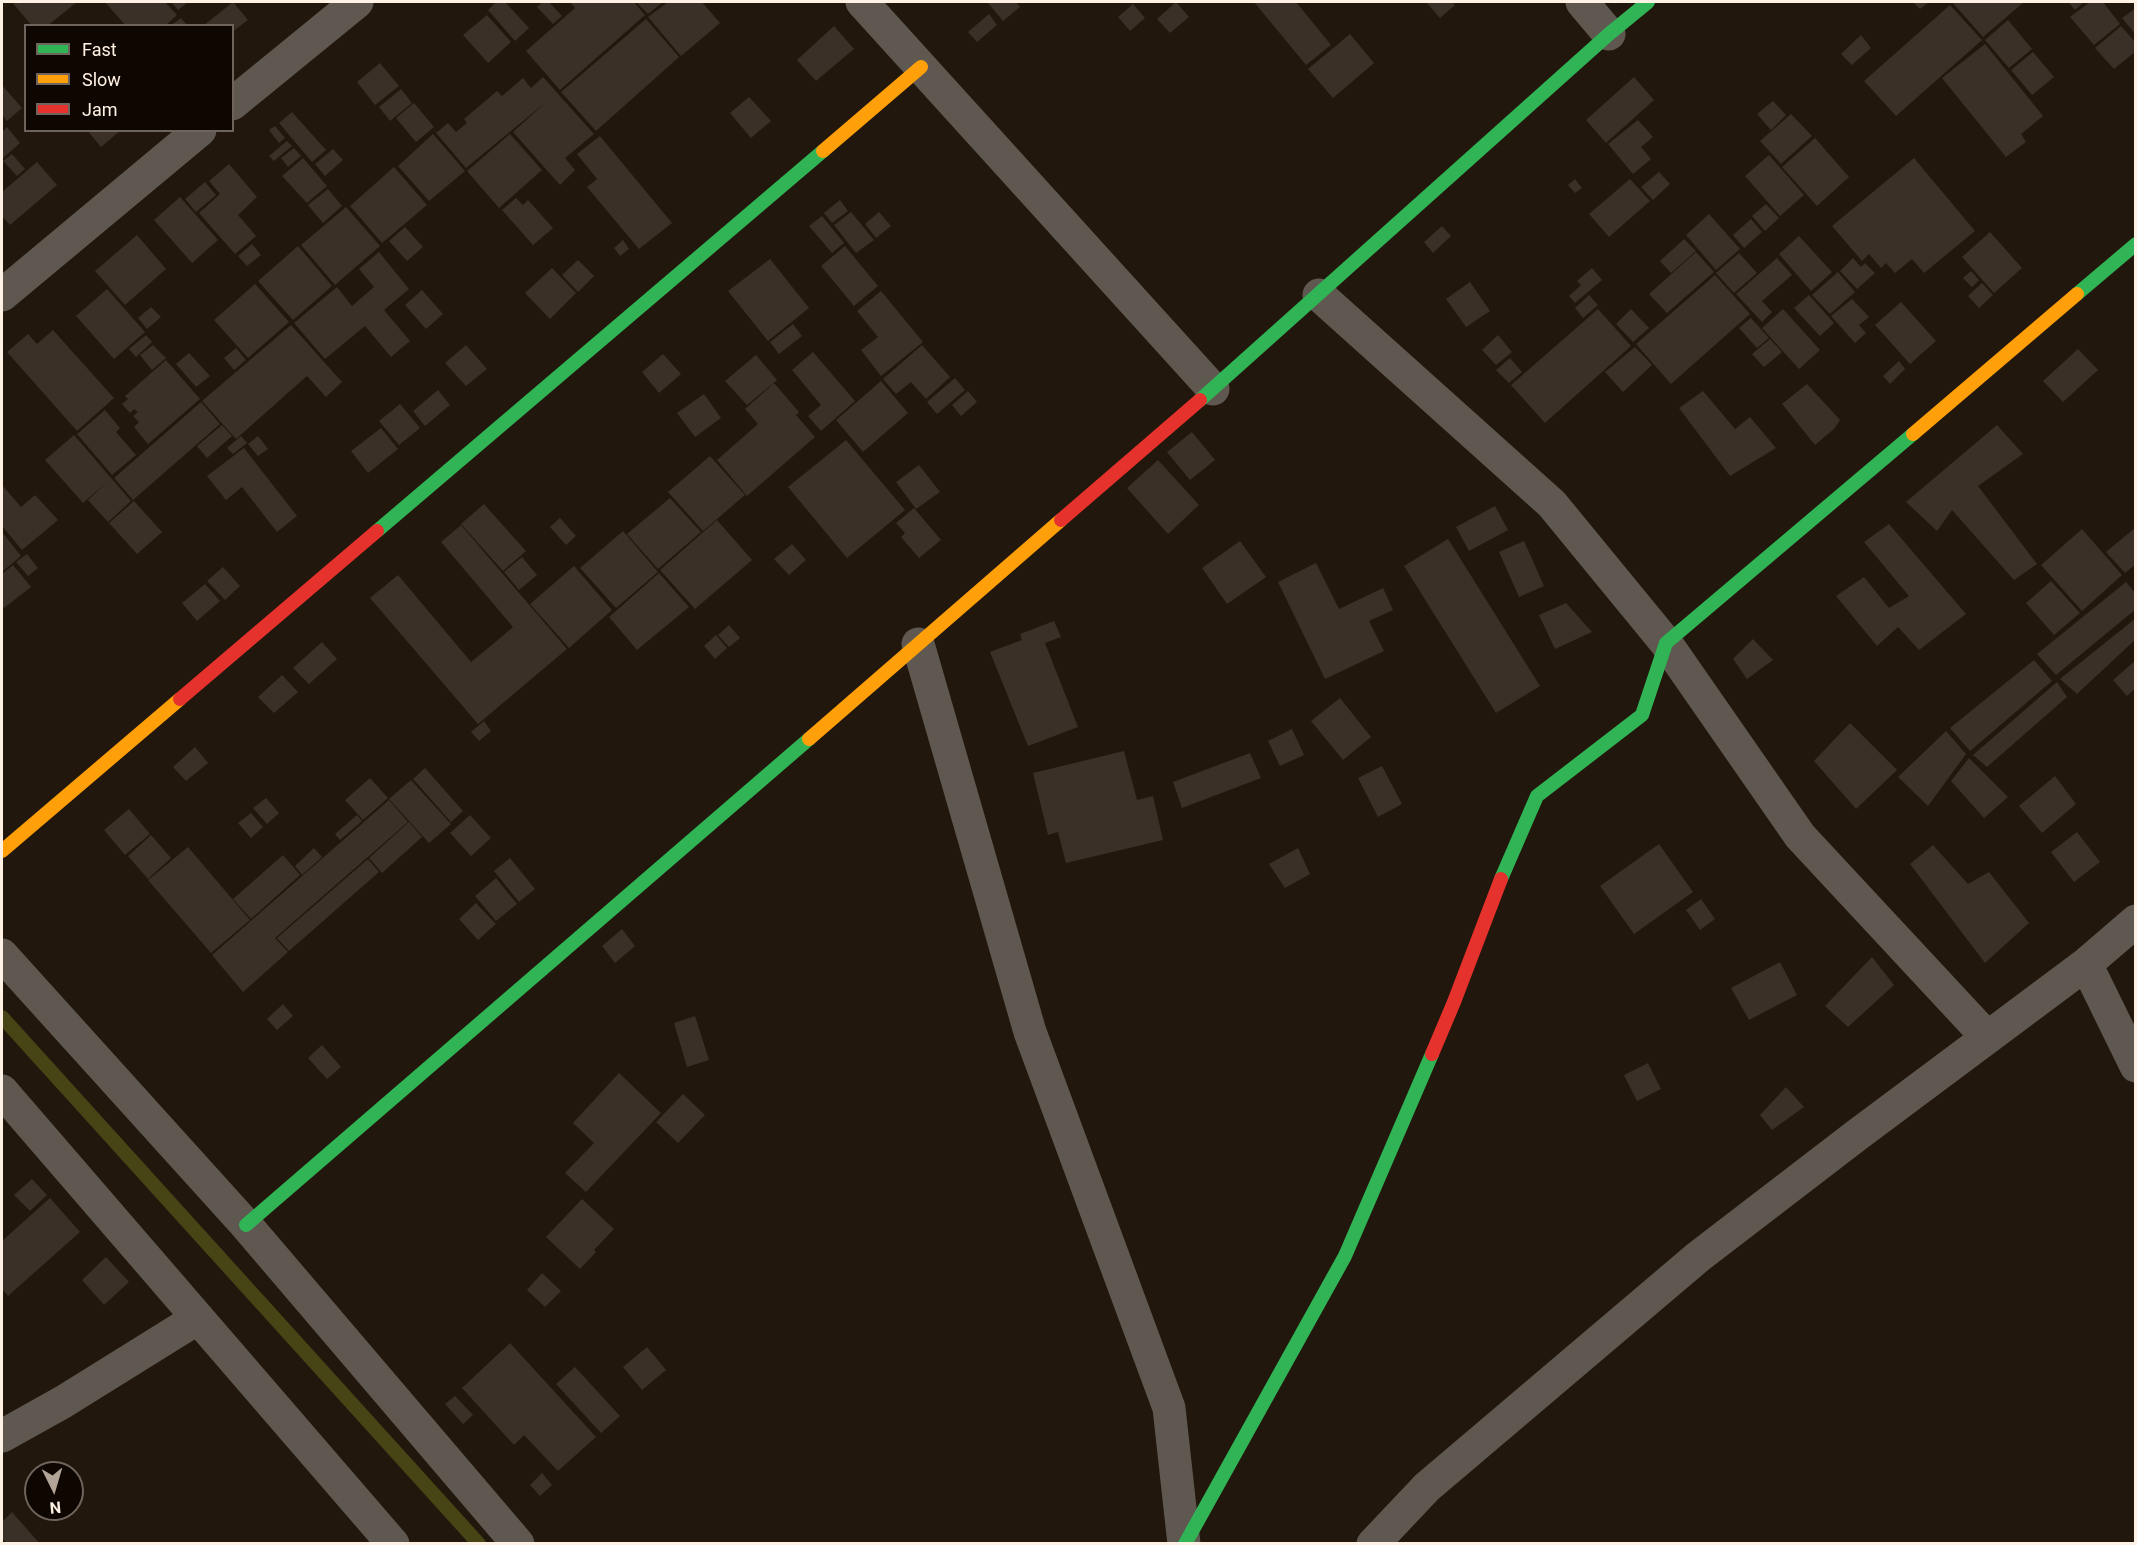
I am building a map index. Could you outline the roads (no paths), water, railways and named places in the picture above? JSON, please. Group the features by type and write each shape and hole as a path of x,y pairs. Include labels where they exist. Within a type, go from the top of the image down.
{"street":[{"path":"234,102 357,2"},
{"path":"862,2 1213,389"},
{"path":"1582,2 1609,34"},
{"path":"246,1225 1213,389 1609,34 1648,2"},
{"path":"2,851 921,67"},
{"path":"2,295 199,132"},
{"path":"1184,1544 1345,1256 1454,1002 1492,897 1537,796 1642,715 1665,643 2136,244"},
{"path":"1319,295 1552,504 1665,643 1800,837 1987,1037"},
{"path":"918,644 1030,1032 1169,1408 1184,1544"},
{"path":"1373,1544 1427,1487 1698,1257 2086,964 2136,921"},
{"path":"2,955 246,1225 518,1544"},
{"path":"2086,964 2136,1066"},
{"path":"2,1090 393,1544"},
{"path":"2,1436 63,1402 198,1318"}],"waterway":[{"path":"2,1017 479,1544"}]}
